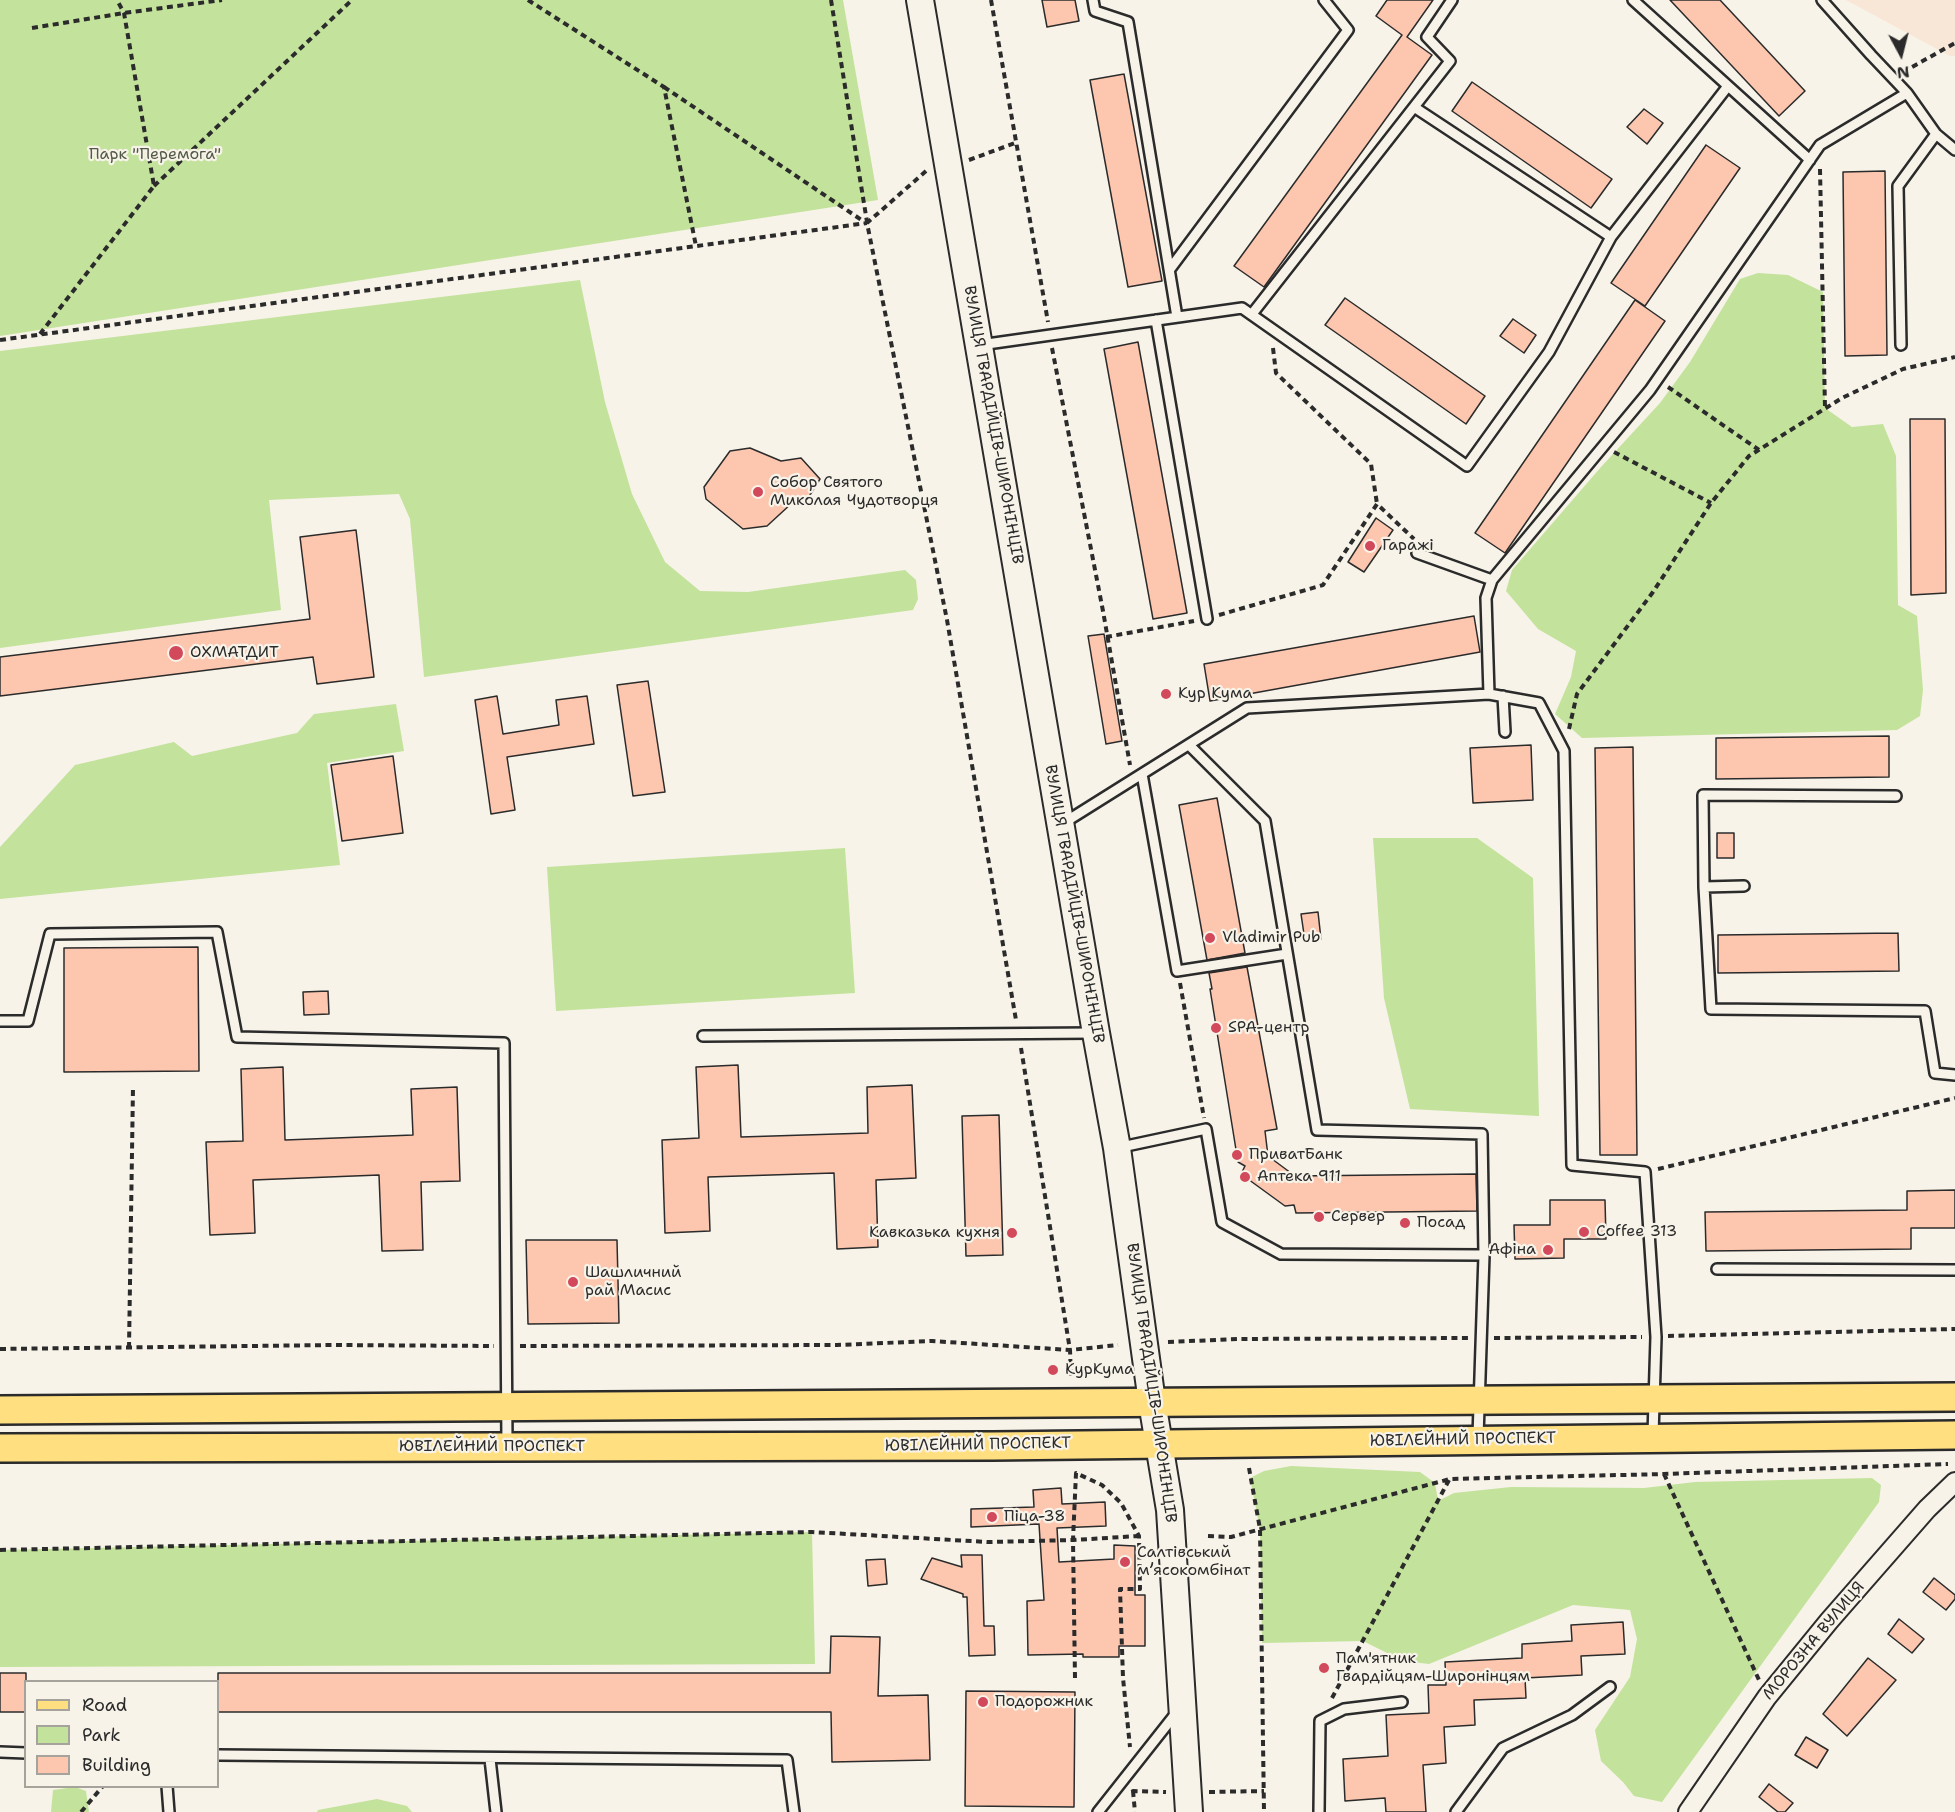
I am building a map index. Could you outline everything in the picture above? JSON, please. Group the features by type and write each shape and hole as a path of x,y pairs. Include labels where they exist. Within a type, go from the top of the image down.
{"main road":[{"name":"ВУЛИЦЯ ГВАРДІЙЦІВ-ШИРОНІНЦІВ","path":"920,0 1117,1149 1152,1402 1161,1444 1172,1537 1189,1812"},
{"path":"0,1410 1955,1397"},
{"name":"ЮВІЛЕЙНИЙ ПРОСПЕКТ","path":"0,1448 1161,1444 1955,1435"}],"street":[{"name":"МОРОЗНА ВУЛИЦЯ","path":"1688,1812 1767,1697 1829,1621 1927,1509 1955,1482"}],"lane":[{"path":"1093,0 1095,10 1128,22 1178,317"},
{"path":"1170,269 1348,30 1324,0"},
{"path":"1252,314 1450,61 1427,37 1452,0"},
{"path":"1632,0 1810,160"},
{"path":"1822,0 1907,93 1936,134 1955,150"},
{"path":"980,345 1242,308 1467,466 1549,352 1611,237 1728,86"},
{"path":"1489,694 1486,598 1491,580 1657,380 1820,145 1907,93"},
{"path":"1414,107 1611,237"},
{"path":"1900,345 1898,186 1936,134"},
{"path":"1156,320 1207,619"},
{"path":"1417,553 1491,580"},
{"path":"1061,825 1247,708 1489,694 1539,703 1564,751 1572,1165 1645,1172 1656,1337 1653,1438"},
{"path":"1503,696 1506,732"},
{"path":"1189,745 1265,821 1317,1130 1482,1134 1484,1255 1478,1440"},
{"path":"1142,774 1177,971 1287,954"},
{"path":"1896,796 1703,795 1704,887 1711,1009 1925,1011 1935,1073 1955,1075"},
{"path":"1704,887 1744,886"},
{"path":"0,1021 28,1021 50,934 217,932 237,1036 504,1042 507,1447"},
{"path":"703,1036 1096,1033"},
{"path":"1117,1149 1206,1129 1222,1222 1281,1254 1484,1255"},
{"path":"1717,1269 1955,1270"},
{"path":"1456,1812 1503,1748 1572,1715 1610,1687"},
{"path":"1319,1812 1320,1721 1344,1709 1402,1702"},
{"path":"1098,1812 1183,1706"},
{"path":"0,1752 24,1753"},
{"path":"219,1755 787,1760 794,1812"},
{"path":"490,1759 495,1812"},
{"path":"166,1788 169,1812"}],"path":[{"path":"32,28 222,0"},
{"path":"40,334 154,186 352,0"},
{"path":"528,0 664,87 867,223"},
{"path":"831,0 867,223 947,621 1070,1350 1071,1376"},
{"path":"991,0 1015,143 1133,780"},
{"path":"119,1 124,13 154,186"},
{"path":"1892,78 1955,43"},
{"path":"664,87 696,246"},
{"path":"963,162 1015,143"},
{"path":"1820,145 1825,408"},
{"path":"0,340 867,223 932,166"},
{"path":"1271,328 1276,373 1371,464 1377,504 1434,559"},
{"path":"1564,751 1577,694 1653,592 1712,503 1749,456 1842,398 1903,369 1955,357"},
{"path":"1657,380 1759,450"},
{"path":"1603,447 1712,503"},
{"path":"1323,585 1377,504"},
{"path":"1177,971 1206,1129"},
{"path":"129,1348 133,1087"},
{"path":"1645,1172 1955,1098"},
{"path":"1168,1342 1249,1339 1656,1337 1955,1329"},
{"path":"0,1349 333,1345 826,1345 932,1341 1070,1350 1118,1345"},
{"path":"1208,1536 1231,1537 1450,1479 1955,1464"},
{"path":"1249,1468 1260,1529 1264,1812"},
{"path":"1076,1678 1073,1540 1076,1473 1102,1485 1121,1503 1139,1536 1140,1589 1120,1589 1124,1678 1135,1812"},
{"path":"1664,1474 1767,1697"},
{"path":"1320,1721 1450,1479"},
{"path":"0,1550 812,1532 988,1542 1139,1536"},
{"path":"81,1812 101,1788"}],"shaded area":[{"path":"1846,0 1955,0 1955,56 1950,56"}],"green space":[{"name":"Парк \"Перемога\"","path":"0,0 843,0 878,200 0,336"},
{"path":"1758,273 1788,275 1823,292 1825,408 1852,427 1883,424 1896,456 1898,605 1917,616 1923,690 1920,716 1897,730 1582,738 1555,714 1571,677 1576,651 1538,629 1506,591 1512,570 1660,403 1690,362 1740,279"},
{"path":"580,280 605,402 632,494 665,562 700,591 748,592 905,570 916,580 918,599 913,610 424,677 410,519 399,494 269,500 281,610 0,648 0,351"},
{"path":"396,704 404,751 327,763 340,865 0,899 0,847 75,765 174,742 192,756 297,733 314,714"},
{"path":"1373,838 1477,838 1533,878 1539,1116 1410,1109 1384,998"},
{"path":"845,848 855,993 556,1011 547,867"},
{"path":"1291,1466 1420,1472 1435,1483 1438,1501 1454,1493 1511,1487 1644,1488 1695,1482 1872,1478 1881,1485 1879,1502 1662,1802 1634,1796 1601,1761 1595,1730 1630,1677 1637,1639 1630,1610 1573,1605 1429,1664 1403,1661 1363,1641 1262,1643 1260,1529 1250,1478 1264,1471"},
{"path":"812,1532 815,1664 0,1667 0,1550"},
{"path":"78,1788 86,1791 89,1812 51,1812 53,1790"},
{"path":"377,1799 407,1806 412,1812 317,1812 318,1810"}],"building":[{"path":"1042,0 1075,0 1079,21 1047,27"},
{"path":"1387,0 1433,0 1407,37 1432,55 1264,287 1234,266 1402,35 1376,16"},
{"path":"1670,0 1720,0 1805,91 1779,116"},
{"path":"1124,74 1162,281 1128,287 1090,80"},
{"path":"1472,82 1612,179 1591,208 1452,111"},
{"path":"1644,109 1663,123 1647,144 1627,127"},
{"path":"1706,145 1740,168 1645,306 1611,283"},
{"path":"1885,171 1887,355 1845,356 1843,172"},
{"path":"1345,298 1485,396 1466,424 1325,325"},
{"path":"1635,300 1665,321 1505,553 1475,533"},
{"path":"1513,319 1536,335 1524,353 1500,336"},
{"path":"1138,342 1187,613 1153,619 1104,349"},
{"path":"1910,419 1945,419 1946,593 1911,595"},
{"name":"Собор Святого Миколая Чудотворця","path":"750,448 781,461 801,458 820,479 808,498 792,503 767,526 743,529 706,499 704,487 730,451"},
{"name":"Гаражі","path":"1376,518 1393,530 1364,572 1348,562"},
{"path":"356,530 374,677 317,684 313,657 0,696 0,657 310,619 300,537"},
{"path":"1474,616 1480,652 1210,701 1204,664"},
{"path":"1104,634 1122,741 1106,744 1088,636"},
{"path":"648,681 665,792 633,796 617,685"},
{"path":"497,696 503,734 559,725 556,700 587,696 594,744 507,757 515,810 491,814 475,700"},
{"path":"1889,736 1889,777 1716,779 1716,738"},
{"path":"1531,745 1533,800 1473,803 1470,748"},
{"path":"1633,747 1637,1155 1600,1155 1595,748"},
{"path":"393,756 403,833 342,841 331,765"},
{"path":"1217,798 1245,953 1207,960 1179,805"},
{"path":"1717,833 1734,833 1734,858 1717,858"},
{"path":"1318,912 1321,939 1305,941 1301,914"},
{"path":"1898,933 1899,971 1718,973 1718,935"},
{"path":"198,947 199,1071 64,1072 64,948"},
{"path":"1247,967 1277,1129 1265,1131 1268,1156 1295,1176 1476,1174 1477,1211 1296,1213 1294,1205 1285,1206 1241,1174 1245,1166 1238,1162 1209,973"},
{"path":"328,991 329,1014 304,1015 303,992"},
{"path":"738,1065 741,1137 868,1133 867,1087 912,1085 916,1178 876,1180 878,1247 837,1249 834,1173 708,1177 710,1231 665,1233 662,1140 699,1138 696,1067"},
{"path":"283,1067 285,1140 413,1135 411,1089 457,1087 460,1181 421,1182 423,1250 382,1251 379,1175 253,1180 255,1233 210,1235 206,1142 243,1141 241,1069"},
{"path":"999,1115 1003,1255 966,1256 962,1116"},
{"path":"1955,1190 1955,1228 1911,1228 1911,1249 1706,1251 1705,1212 1907,1210 1907,1191"},
{"path":"1550,1200 1605,1200 1606,1239 1564,1239 1564,1258 1515,1259 1514,1225 1550,1225"},
{"name":"Шашличний рай Масис","path":"526,1240 617,1240 619,1323 528,1324"},
{"path":"1061,1488 1062,1504 1105,1502 1106,1526 1057,1528 1059,1562 1114,1559 1114,1545 1135,1546 1135,1595 1145,1595 1145,1646 1119,1646 1119,1657 1083,1657 1083,1654 1028,1655 1027,1601 1044,1600 1039,1524 971,1527 971,1509 1034,1507 1033,1490"},
{"path":"961,1555 982,1555 984,1626 994,1626 995,1655 969,1656 967,1597 921,1579 932,1558 962,1567"},
{"path":"885,1559 887,1584 868,1586 866,1560"},
{"path":"1934,1578 1955,1595 1955,1599 1946,1610 1923,1592"},
{"path":"1899,1619 1924,1639 1912,1653 1888,1634"},
{"path":"1623,1622 1625,1654 1581,1656 1582,1675 1525,1678 1526,1698 1474,1700 1475,1725 1444,1727 1446,1763 1423,1765 1426,1812 1386,1812 1385,1798 1345,1801 1343,1759 1388,1756 1386,1715 1429,1713 1428,1685 1446,1685 1445,1662 1522,1658 1522,1644 1572,1641 1571,1625"},
{"path":"831,1636 880,1637 878,1696 928,1695 930,1760 832,1762 831,1712 219,1712 218,1673 830,1673"},
{"path":"1868,1658 1896,1680 1847,1736 1823,1714"},
{"path":"0,1673 26,1673 24,1712 0,1712"},
{"path":"966,1691 1075,1692 1074,1807 965,1806"},
{"path":"1806,1737 1828,1750 1817,1768 1795,1755"},
{"path":"1769,1784 1793,1803 1785,1812 1778,1812 1759,1797"}],"place":[{"name":"Собор Святого Миколая Чудотворця","path":"758,492"},
{"name":"Гаражі","path":"1370,546"},
{"name":"ОХМАТДИТ","path":"176,653"},
{"name":"Кур Кума","path":"1166,694"},
{"name":"Vladimir Pub","path":"1210,938"},
{"name":"SPA-центр","path":"1216,1028"},
{"name":"ПриватБанк","path":"1237,1155"},
{"name":"Аптека 911","path":"1245,1177"},
{"name":"Сервер","path":"1319,1217"},
{"name":"Посад","path":"1405,1223"},
{"name":"Coffee 313","path":"1584,1232"},
{"name":"Кавказька кухня","path":"1012,1233"},
{"name":"Афіна","path":"1548,1250"},
{"name":"Шашличний рай Масис","path":"573,1282"},
{"name":"КурКума","path":"1053,1370"},
{"name":"Піца-38","path":"992,1517"},
{"name":"Салтівський мʼясокомбінат","path":"1125,1562"},
{"name":"Пам'ятник Гвардійцям-Широнінцям","path":"1324,1668"},
{"name":"Подорожник","path":"983,1702"}]}
